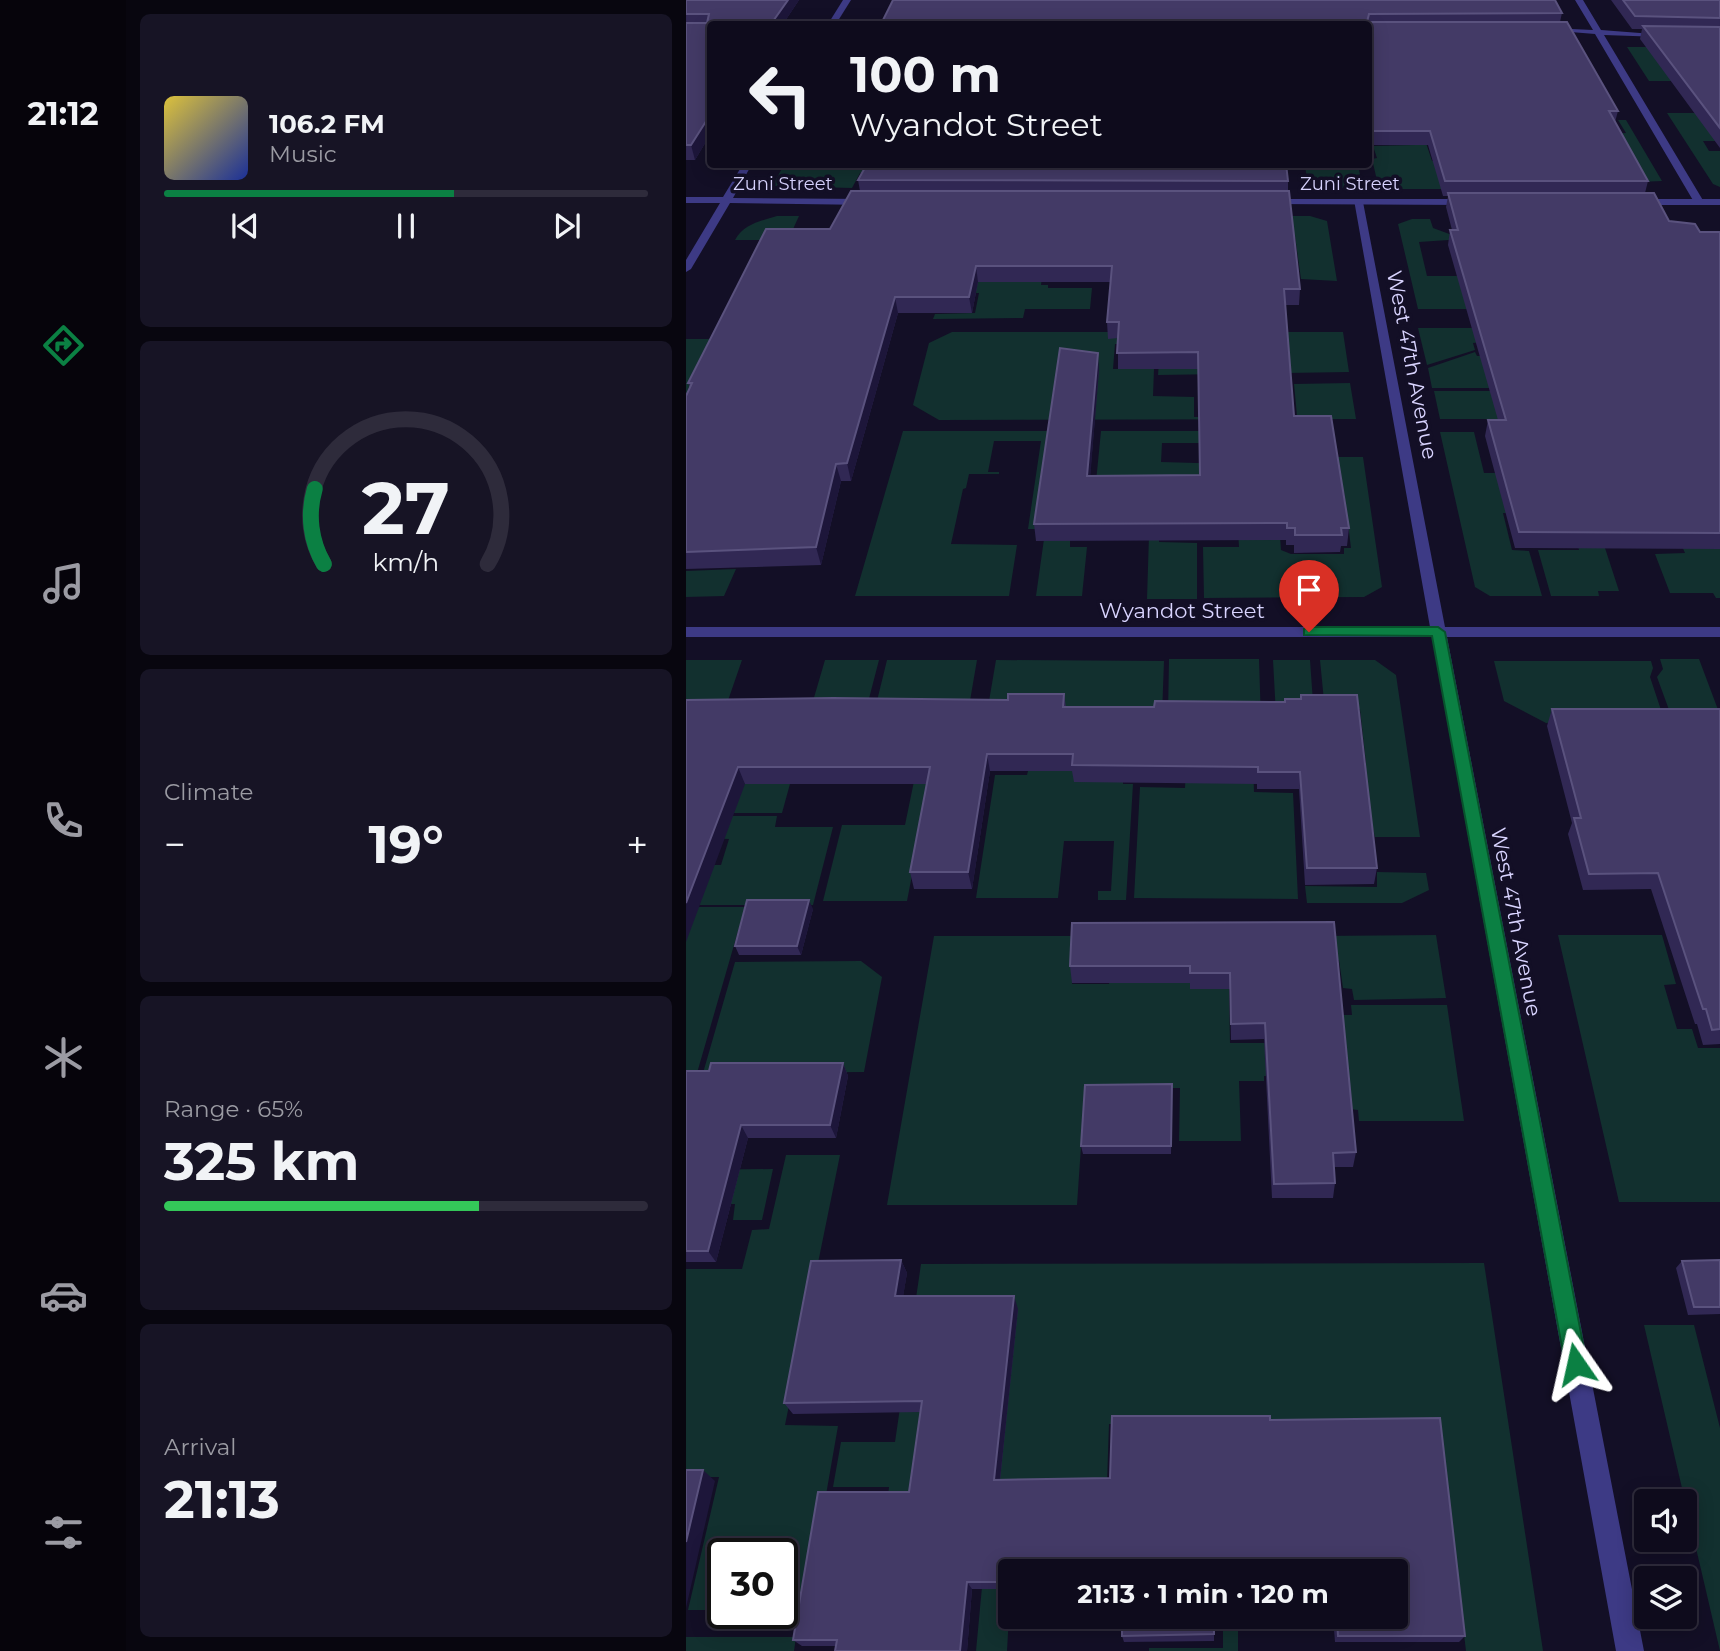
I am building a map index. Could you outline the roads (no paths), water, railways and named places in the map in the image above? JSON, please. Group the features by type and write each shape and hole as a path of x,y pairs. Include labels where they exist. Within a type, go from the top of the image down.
{"street":[{"path":"834,21 847,0"},
{"path":"1579,0 1699,202"},
{"path":"1542,30 1671,35"},
{"path":"686,270 746,168"},
{"name":"Zuni Street","path":"686,200 886,202"},
{"name":"Zuni Street","path":"1258,202 1481,202"},
{"name":"West 47th Avenue","path":"1358,202 1630,1651"},
{"path":"1631,202 1720,202"},
{"name":"Wyandot Street","path":"686,632 1720,632"}]}
